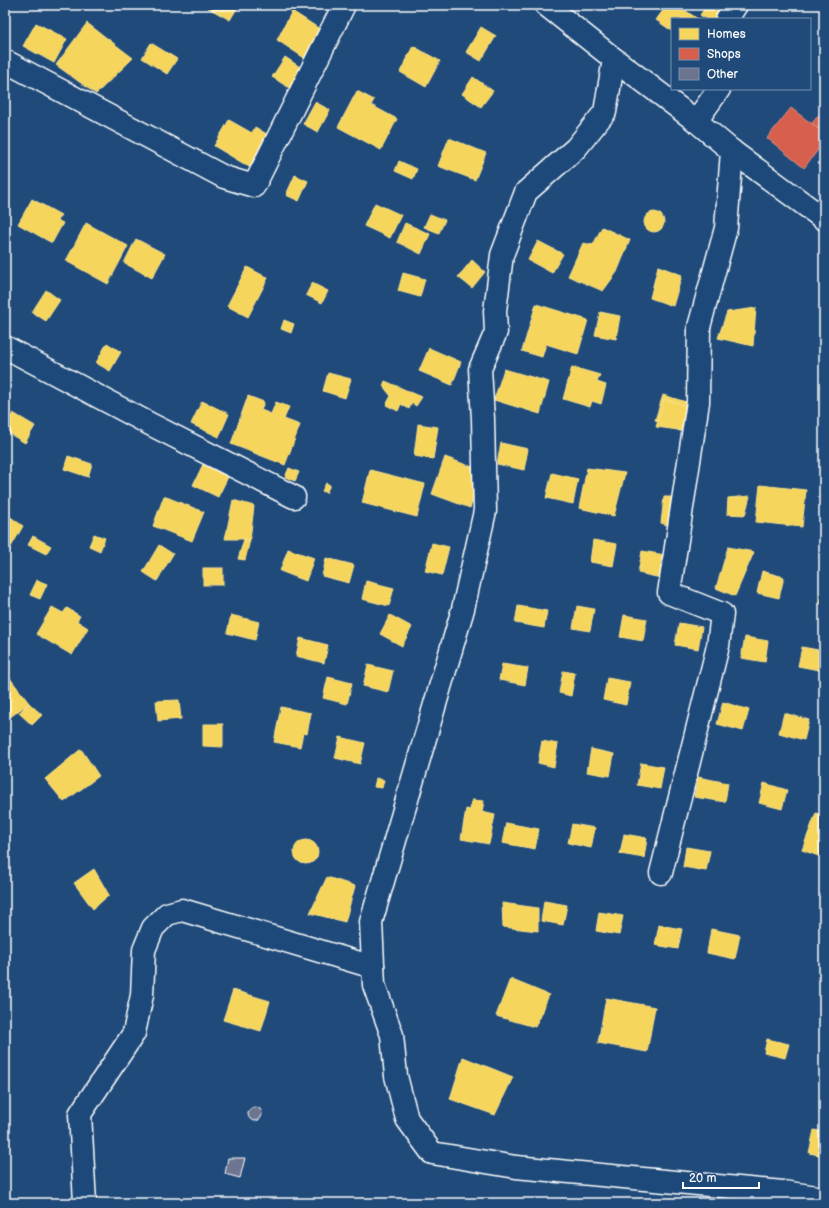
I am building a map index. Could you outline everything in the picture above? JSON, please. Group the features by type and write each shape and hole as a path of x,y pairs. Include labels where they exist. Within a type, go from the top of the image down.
{"street":[{"path":"5,61 224,176 254,186 344,5"},
{"path":"546,5 696,121 732,151 824,219"},
{"path":"728,18 736,5"},
{"path":"614,59 605,112 576,148 526,192 502,256 495,312 496,332 480,369 483,419 485,511 463,609 371,922 374,985 392,1036 396,1076 407,1119 432,1153 516,1167 783,1192 824,1198"},
{"path":"696,121 718,90"},
{"path":"661,873 718,646 722,614 669,593 698,402 699,328 726,228 732,151"},
{"path":"5,347 150,424 294,497"},
{"path":"85,1203 80,1114 134,1033 142,995 144,950 152,928 167,914 182,910 373,967"}],"building: Homes":[{"path":"203,5 239,5 230,20"},
{"path":"667,5 677,5 696,18 671,18 671,30 656,20"},
{"path":"707,5 732,5 723,18 704,18 700,15"},
{"path":"292,11 326,33 312,63 277,40"},
{"path":"36,23 67,39 54,63 23,46"},
{"path":"87,23 133,58 96,94 56,65"},
{"path":"481,27 496,36 481,61 466,52"},
{"path":"151,43 177,59 167,74 142,58"},
{"path":"413,46 440,61 426,87 400,72"},
{"path":"285,57 303,69 291,89 272,77"},
{"path":"473,77 493,91 481,107 462,94"},
{"path":"357,91 374,100 371,105 397,119 381,150 338,127"},
{"path":"315,102 330,110 318,132 303,124"},
{"path":"229,120 252,133 255,127 270,136 251,168 214,146"},
{"path":"449,138 486,153 475,180 438,166"},
{"path":"399,161 417,169 413,179 395,171"},
{"path":"295,175 308,181 299,201 286,195"},
{"path":"32,199 61,215 57,220 63,223 52,243 18,224"},
{"path":"375,203 401,215 390,238 364,226"},
{"path":"650,212 658,212 664,218 664,226 658,232 650,232 644,226 644,218"},
{"path":"430,214 445,220 439,233 424,227"},
{"path":"86,223 128,246 108,284 66,261"},
{"path":"405,223 430,234 421,254 397,242"},
{"path":"602,227 630,240 617,272 603,291 568,276 583,243 593,245"},
{"path":"136,239 165,254 152,278 124,263"},
{"path":"538,241 563,254 552,273 528,260"},
{"path":"472,260 485,272 472,288 458,277"},
{"path":"658,266 682,275 673,306 650,298"},
{"path":"247,267 268,278 248,317 227,306"},
{"path":"403,273 425,279 420,297 398,291"},
{"path":"312,283 328,291 322,303 306,295"},
{"path":"46,290 60,300 46,321 32,312"},
{"path":"536,304 588,320 578,354 546,344 542,357 522,351"},
{"path":"756,308 753,346 718,338 727,312"},
{"path":"600,312 620,316 616,339 595,335"},
{"path":"284,320 294,324 291,333 281,329"},
{"path":"107,343 121,352 110,371 96,363"},
{"path":"429,348 461,362 452,385 419,371"},
{"path":"572,367 600,375 597,382 606,385 601,404 592,401 590,407 563,399"},
{"path":"504,369 549,382 540,414 494,400"},
{"path":"328,373 351,379 345,398 323,391"},
{"path":"385,381 422,397 416,406 412,403 409,409 401,404 398,411 386,405 391,396 383,386"},
{"path":"663,395 696,405 687,433 677,430 678,427 655,420"},
{"path":"248,396 264,402 261,410 271,414 276,402 289,407 284,419 300,425 285,465 231,444"},
{"path":"664,399 690,407 686,431 656,427"},
{"path":"202,401 229,414 219,437 191,424"},
{"path":"13,413 35,426 25,443 5,431 5,426"},
{"path":"418,424 438,427 433,459 414,456"},
{"path":"501,443 528,449 524,470 497,464"},
{"path":"68,456 92,464 88,477 64,469"},
{"path":"445,457 483,471 470,508 432,494"},
{"path":"206,458 231,471 218,497 193,485"},
{"path":"289,468 299,472 295,481 285,477"},
{"path":"587,468 625,473 614,516 579,508"},
{"path":"370,470 425,484 417,517 362,503"},
{"path":"552,473 578,479 573,504 546,498"},
{"path":"326,483 330,485 326,493 322,491"},
{"path":"760,485 806,490 802,527 756,522"},
{"path":"164,496 204,512 192,541 153,526"},
{"path":"750,496 745,515 727,514 728,498"},
{"path":"664,497 673,497 670,526 661,523"},
{"path":"233,500 254,506 250,540 225,539"},
{"path":"5,513 23,526 7,554 5,553"},
{"path":"94,534 105,538 100,551 89,546"},
{"path":"33,536 51,546 46,554 28,545"},
{"path":"244,539 250,540 245,560 238,559"},
{"path":"593,540 617,544 613,566 590,562"},
{"path":"432,543 449,547 442,575 425,571"},
{"path":"159,545 173,554 157,581 143,572"},
{"path":"728,547 754,552 735,596 716,588"},
{"path":"288,549 314,558 306,581 280,571"},
{"path":"642,551 665,555 661,578 638,573"},
{"path":"326,558 354,565 349,583 322,576"},
{"path":"203,568 223,568 223,585 203,585"},
{"path":"762,571 784,577 779,598 757,593"},
{"path":"37,580 47,584 40,599 30,595"},
{"path":"366,581 394,588 389,606 362,599"},
{"path":"823,585 824,604 820,604"},
{"path":"518,606 547,611 544,628 515,623"},
{"path":"577,606 594,609 590,631 573,628"},
{"path":"52,607 63,613 67,608 80,616 77,621 88,628 72,655 36,634"},
{"path":"231,615 259,622 255,640 227,633"},
{"path":"390,615 412,627 402,646 380,634"},
{"path":"624,615 647,619 643,641 620,637"},
{"path":"679,623 702,627 698,649 675,645"},
{"path":"745,637 768,641 765,662 741,658"},
{"path":"300,638 328,645 324,663 296,656"},
{"path":"802,647 824,651 824,671 798,666"},
{"path":"502,664 528,668 525,685 499,680"},
{"path":"368,665 393,671 388,692 363,686"},
{"path":"563,671 575,673 571,696 559,693"},
{"path":"6,673 29,703 5,721 5,674"},
{"path":"328,677 352,683 347,704 323,698"},
{"path":"607,678 630,682 626,705 603,700"},
{"path":"179,700 181,719 158,721 156,701"},
{"path":"723,702 749,710 743,731 717,724"},
{"path":"29,703 42,715 32,725 19,713"},
{"path":"281,707 311,713 307,734 303,733 300,747 274,742"},
{"path":"784,713 809,720 804,740 779,733"},
{"path":"203,724 223,724 223,747 203,746"},
{"path":"340,737 365,743 360,764 335,758"},
{"path":"542,741 558,744 554,767 538,763"},
{"path":"81,749 99,776 64,802 45,779"},
{"path":"591,749 614,754 610,776 587,772"},
{"path":"641,763 664,767 660,789 637,785"},
{"path":"698,777 728,783 725,802 694,797"},
{"path":"376,778 384,780 382,788 374,787"},
{"path":"764,783 787,790 782,809 759,803"},
{"path":"472,800 484,801 482,812 495,815 489,844 461,839 466,809 470,810"},
{"path":"816,813 824,816 824,858 802,850"},
{"path":"506,823 539,829 535,849 502,843"},
{"path":"572,824 595,828 591,848 568,843"},
{"path":"624,834 647,838 644,858 620,854"},
{"path":"306,840 314,844 318,852 314,860 306,864 298,860 294,852 298,844"},
{"path":"686,847 710,851 706,871 683,867"},
{"path":"94,869 109,895 93,909 74,883"},
{"path":"327,877 355,886 345,922 310,913"},
{"path":"544,901 567,905 563,925 541,921"},
{"path":"502,903 538,908 538,931 503,927"},
{"path":"599,912 623,916 619,935 596,931"},
{"path":"659,925 682,929 678,949 655,945"},
{"path":"711,929 740,935 735,959 707,953"},
{"path":"510,979 549,995 535,1027 496,1016"},
{"path":"233,990 270,1001 261,1031 223,1020"},
{"path":"606,998 655,1007 647,1052 598,1043"},
{"path":"767,1039 789,1044 785,1058 764,1053"},
{"path":"463,1057 513,1077 495,1115 450,1099"},
{"path":"814,1130 824,1132 824,1156 809,1153"}],"building: Shops":[{"path":"791,108 824,133 824,142 804,168 767,138"},
{"path":"824,109 824,133 812,123"}],"building: Other":[{"path":"255,1107 260,1109 262,1114 260,1119 255,1121 250,1119 248,1114 250,1109"},
{"path":"228,1158 245,1158 240,1178 225,1174"}]}
